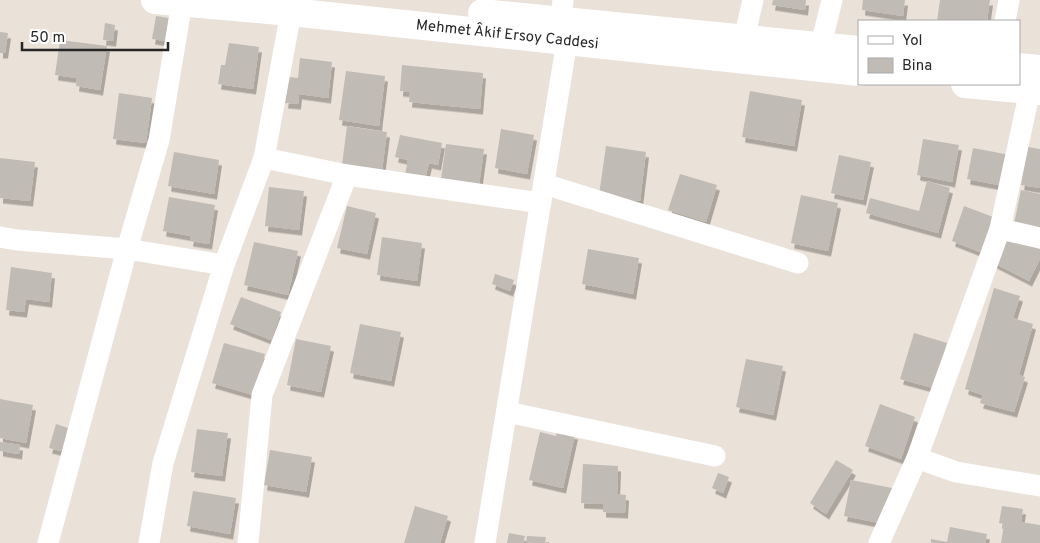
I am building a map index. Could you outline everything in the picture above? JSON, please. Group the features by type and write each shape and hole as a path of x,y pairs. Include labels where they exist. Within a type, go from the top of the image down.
{"main road":[{"name":"Mehmet Âkif Ersoy Caddesi","path":"332,0 858,50"},
{"name":"Mehmet Âkif Ersoy Caddesi","path":"168,1 291,12 564,21 858,72"},
{"path":"1020,78 1033,77"}],"street":[{"path":"744,39 753,0"},
{"path":"821,45 832,0"},
{"path":"1005,20 1009,0"},
{"path":"48,543 127,249 159,140 168,1"},
{"path":"149,543 163,463 224,265 264,158 291,12"},
{"path":"485,543 542,194 564,21"},
{"path":"879,543 917,458 1000,229 1033,77"},
{"path":"264,158 347,175 542,194 798,263"},
{"path":"248,543 262,395 347,175"},
{"path":"1000,229 1040,238"},
{"path":"0,237 127,249 224,265"},
{"path":"507,412 715,456"},
{"path":"917,458 956,472 1040,486"}],"building":[{"path":"773,0 806,0 805,10 772,5"},
{"path":"863,0 905,0 903,16 862,10"},
{"path":"940,0 990,0 987,20 937,20"},
{"path":"156,16 169,18 165,41 152,39"},
{"path":"105,23 115,25 113,41 103,40"},
{"path":"0,32 8,33 5,53 0,53"},
{"path":"60,40 107,46 100,90 76,86 77,78 55,75"},
{"path":"229,43 259,47 253,89 218,84 221,65 225,65"},
{"path":"300,58 332,62 328,98 299,94 298,104 285,103 289,77 298,78"},
{"path":"402,65 483,73 480,109 409,102 410,92 400,91"},
{"path":"346,71 385,76 379,126 339,120"},
{"path":"750,91 802,100 794,146 742,137"},
{"path":"119,93 152,98 146,143 113,139"},
{"path":"347,126 387,132 382,170 342,165"},
{"path":"501,129 534,135 527,174 495,168"},
{"path":"400,135 442,143 438,165 429,163 424,183 404,179 408,160 395,157"},
{"path":"923,139 959,145 952,182 917,175"},
{"path":"446,144 484,149 479,185 441,179"},
{"path":"606,146 646,152 640,201 599,195"},
{"path":"1028,147 1040,149 1040,188 1021,185"},
{"path":"973,148 1010,155 1004,186 967,179"},
{"path":"174,152 219,160 214,194 168,186"},
{"path":"839,155 871,162 863,200 831,193"},
{"path":"0,158 35,162 30,201 0,198"},
{"path":"680,174 717,185 706,222 668,210"},
{"path":"927,181 950,188 938,233 866,213 870,198 919,211"},
{"path":"269,187 304,191 299,230 265,226"},
{"path":"1021,190 1040,194 1040,234 1013,229"},
{"path":"801,195 838,203 828,251 791,243"},
{"path":"169,197 215,205 209,244 190,241 191,236 163,231"},
{"path":"347,206 376,213 367,254 337,248"},
{"path":"964,206 993,217 980,252 952,241"},
{"path":"1006,234 1040,249 1040,259 1029,281 992,262"},
{"path":"382,237 422,243 417,281 377,275"},
{"path":"254,242 298,251 288,295 244,285"},
{"path":"588,249 639,258 633,294 582,284"},
{"path":"11,267 52,273 49,302 26,299 24,312 6,310"},
{"path":"495,274 514,280 510,291 492,284"},
{"path":"994,288 1020,296 1013,318 1033,324 1019,375 1025,377 1014,412 980,403 983,395 965,389"},
{"path":"241,297 281,312 271,340 230,324"},
{"path":"360,324 401,332 391,381 350,373"},
{"path":"914,333 947,343 933,388 900,379"},
{"path":"296,339 331,346 321,392 287,385"},
{"path":"224,343 265,354 253,395 212,383"},
{"path":"746,359 783,366 773,415 736,407"},
{"path":"0,399 33,405 26,443 0,438"},
{"path":"880,404 915,417 901,459 865,446"},
{"path":"56,424 68,428 61,451 49,448"},
{"path":"197,429 228,433 222,476 191,472"},
{"path":"557,430 575,434 563,488 529,480 540,432 556,436"},
{"path":"0,442 20,445 19,454 0,451"},
{"path":"270,450 312,457 306,492 264,485"},
{"path":"836,460 853,470 826,514 810,503"},
{"path":"583,464 618,466 617,494 626,495 625,513 603,512 603,504 581,503"},
{"path":"718,473 729,477 723,493 712,488"},
{"path":"851,480 892,488 885,524 844,516"},
{"path":"193,491 236,498 230,534 187,526"},
{"path":"415,506 448,516 440,543 404,543"},
{"path":"1002,506 1023,509 1021,522 1040,525 1040,543 1001,543 1004,524 999,523"},
{"path":"950,527 987,534 985,543 931,543 931,539 947,542"},
{"path":"509,533 525,536 523,543 507,543"},
{"path":"527,536 546,537 545,543 526,543"}]}
